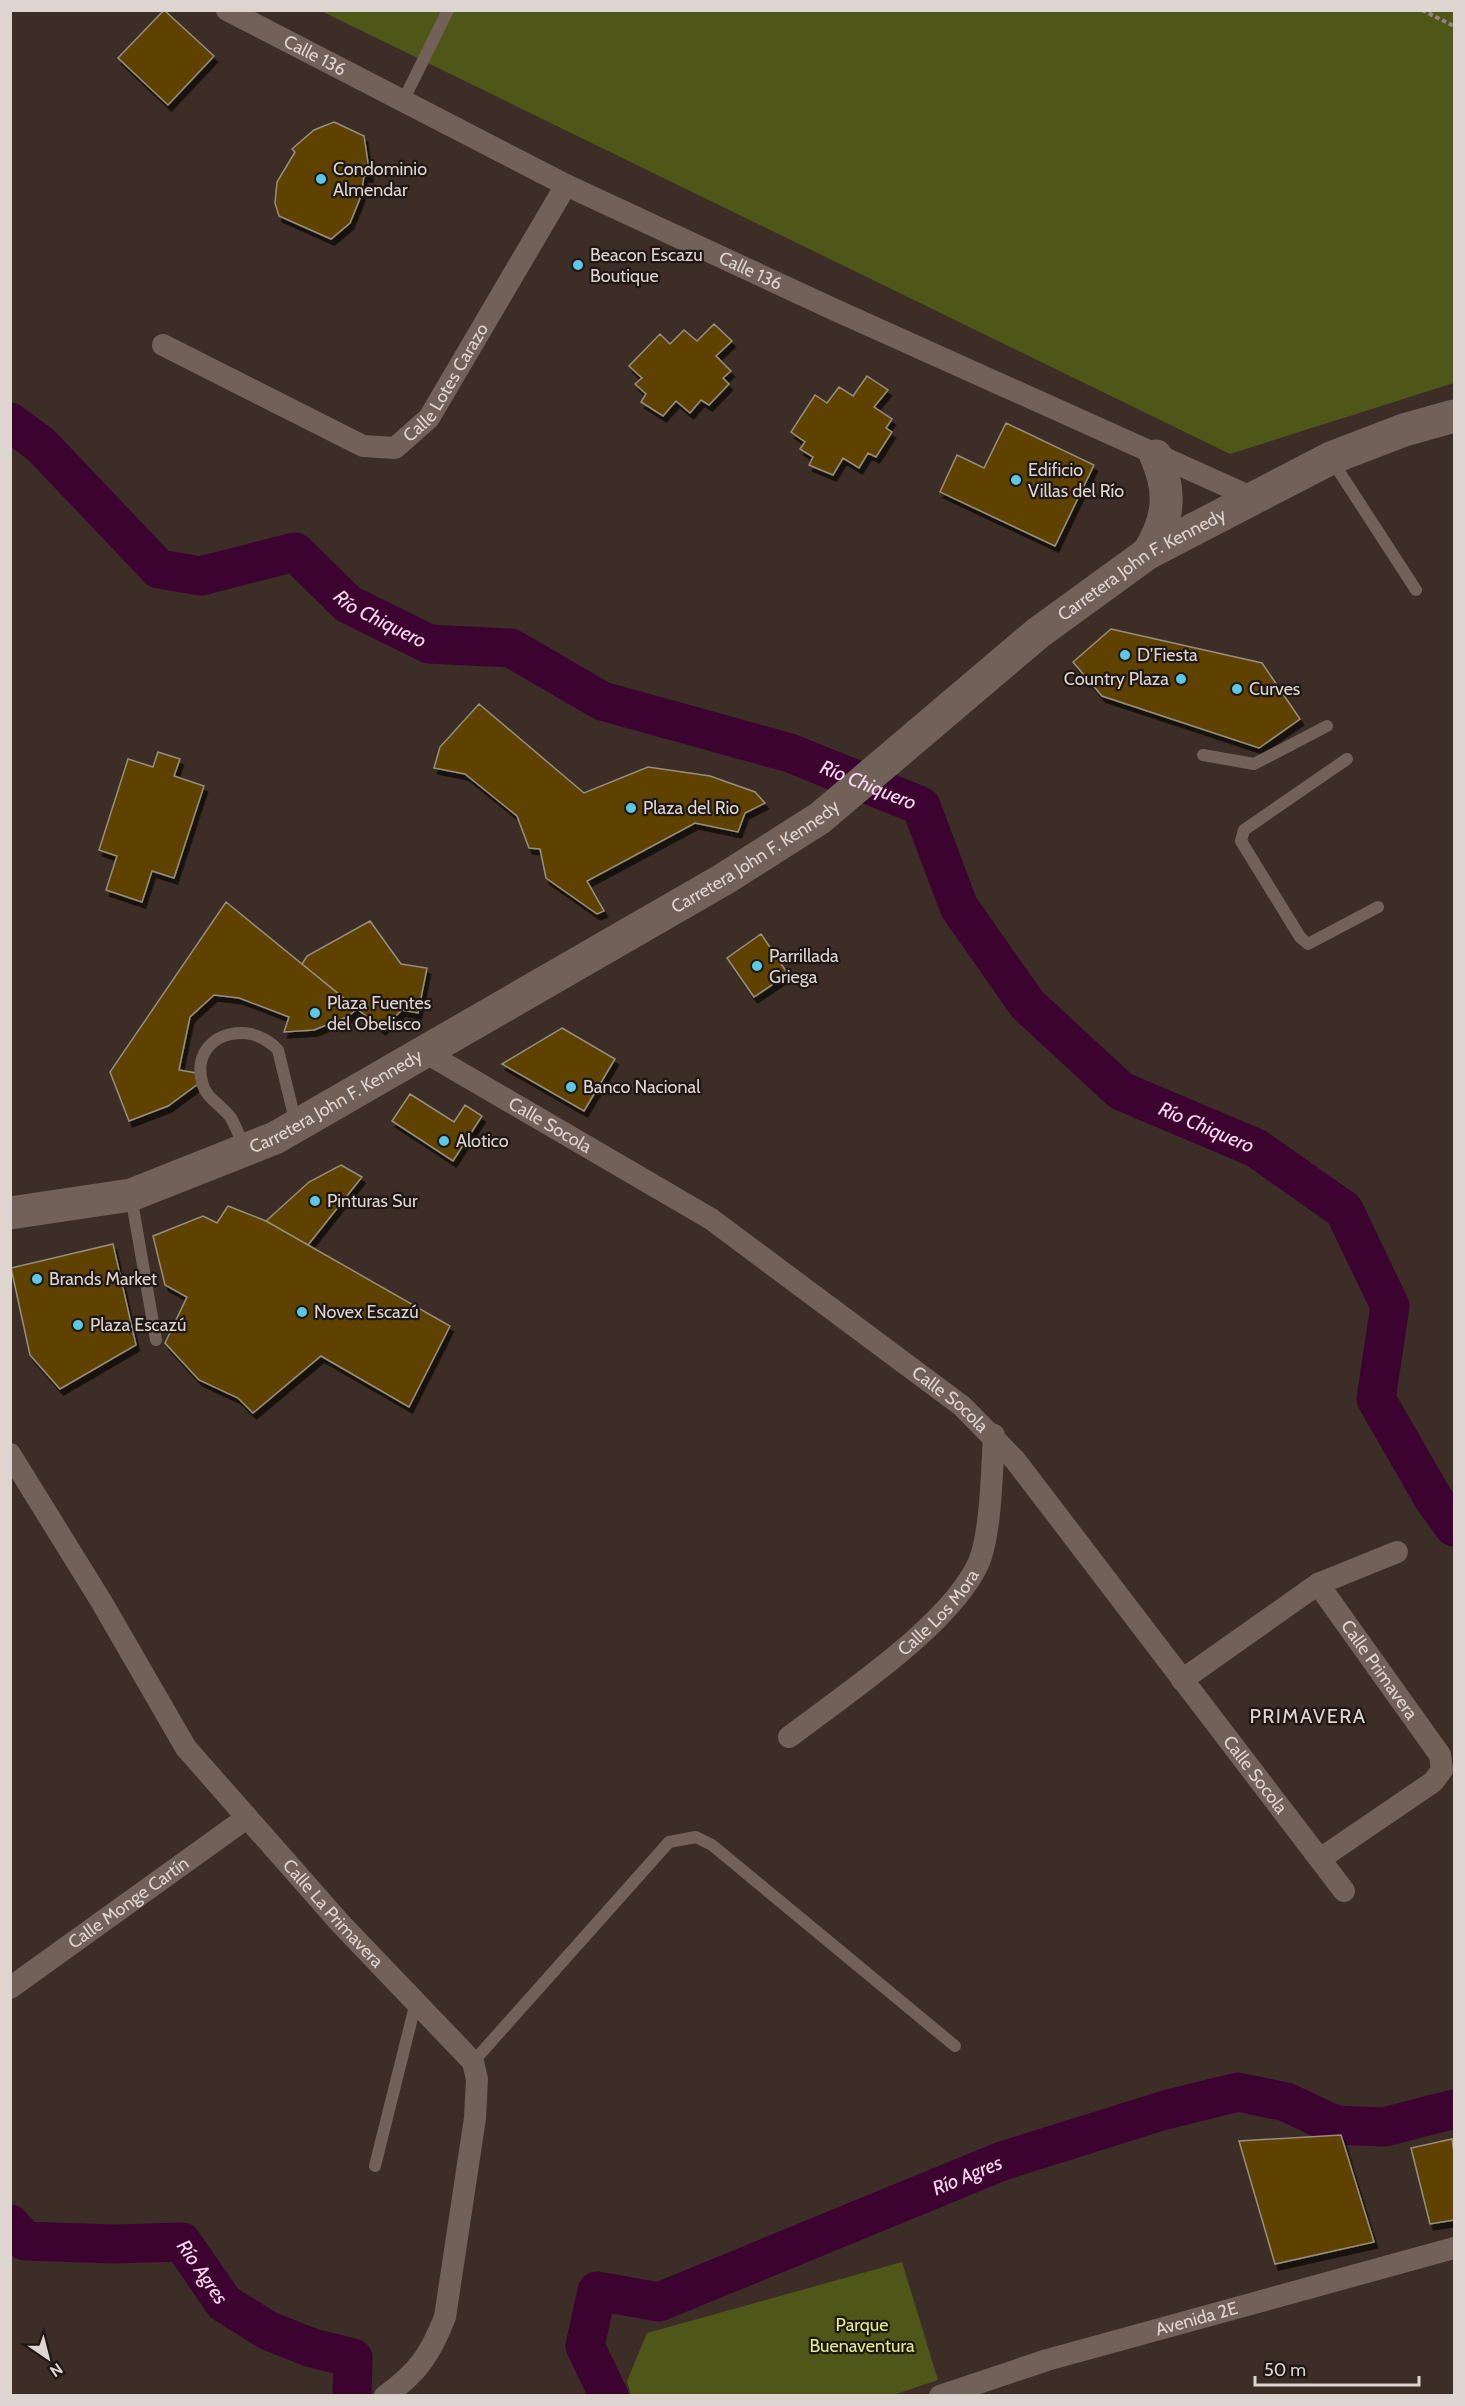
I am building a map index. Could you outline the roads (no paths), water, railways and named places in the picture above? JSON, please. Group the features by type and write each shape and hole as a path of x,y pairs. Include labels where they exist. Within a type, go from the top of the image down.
{"main road":[{"name":"Carretera John F. Kennedy","path":"10,1213 131,1195 246,1150 297,1125 724,879 820,818 1038,633 1148,553 1251,497 1331,458 1404,430 1455,416"},
{"path":"1148,553 1159,536 1166,516 1168,495 1164,475 1156,456"}],"street":[{"name":"Calle 136","path":"227,10 404,99 566,185 1156,456 1251,497"},
{"name":"Calle Lotes Carazo","path":"163,345 363,446 395,448 429,418 566,185"},
{"name":"Calle Socola","path":"423,1051 711,1219 962,1406 994,1436 1344,1891"},
{"name":"Calle Los Mora","path":"789,1737 890,1659 959,1596 980,1560 989,1504 994,1436"},
{"name":"Calle La Primavera","path":"10,1454 101,1601 186,1748 245,1819 472,2062"},
{"path":"1182,1680 1318,1584 1396,1552"},
{"name":"Calle Primavera","path":"1318,1584 1440,1755 1448,1771 1320,1859"},
{"name":"Calle Monge Cartín","path":"10,1988 245,1819"},
{"path":"385,2396 405,2382 433,2348 445,2317 475,2118 477,2079 472,2062"},
{"name":"Avenida 2E","path":"940,2396 1047,2360 1455,2248"}],"lane":[{"path":"404,99 448,10"},
{"path":"1331,458 1416,590"},
{"path":"1203,755 1254,764 1327,726"},
{"path":"1347,759 1244,830 1241,841 1300,937 1308,944 1378,907"},
{"path":"246,1150 230,1117 202,1085 200,1069 203,1057 210,1046 225,1036 241,1031 257,1034 278,1050 297,1125"},
{"path":"131,1195 156,1340"},
{"path":"472,2062 669,1842 696,1837 712,1845 955,2046"},
{"path":"375,2166 416,2002"}],"waterway":[{"name":"Río Chiquero","path":"10,422 41,445 159,569 201,576 295,552 348,604 429,644 511,648 602,701 790,753 921,806 959,907 1027,1004 1121,1091 1256,1148 1344,1210 1390,1306 1376,1399 1433,1498 1454,1527"},
{"name":"Río Agres","path":"609,2396 585,2346 597,2291 659,2302 1002,2161 1165,2110 1238,2092 1286,2102 1335,2125 1384,2127 1454,2109"},
{"name":"Río Agres","path":"10,2224 25,2241 114,2244 182,2242 224,2303 269,2331 312,2348 353,2358 352,2396"}],"place":[{"name":"Condominio Almendar","path":"321,179"},
{"name":"Beacon Escazu Boutique","path":"578,265"},
{"name":"Edificio Villas del Río","path":"1016,480"},
{"name":"D'Fiesta","path":"1125,655"},
{"name":"Country Plaza","path":"1181,679"},
{"name":"Curves","path":"1237,689"},
{"name":"Plaza del Rio","path":"631,808"},
{"name":"Parrillada Griega","path":"757,966"},
{"name":"Plaza Fuentes del Obelisco","path":"315,1013"},
{"name":"Banco Nacional","path":"571,1087"},
{"name":"Alotico","path":"444,1141"},
{"name":"Pinturas Sur","path":"315,1201"},
{"name":"Brands Market","path":"37,1279"},
{"name":"Novex Escazú","path":"302,1312"},
{"name":"Plaza Escazú","path":"78,1325"}],"district":[{"name":"PRIMAVERA","path":"1308,1716"}],"park label":[{"name":"Parque Buenaventura","path":"862,2335"}]}
